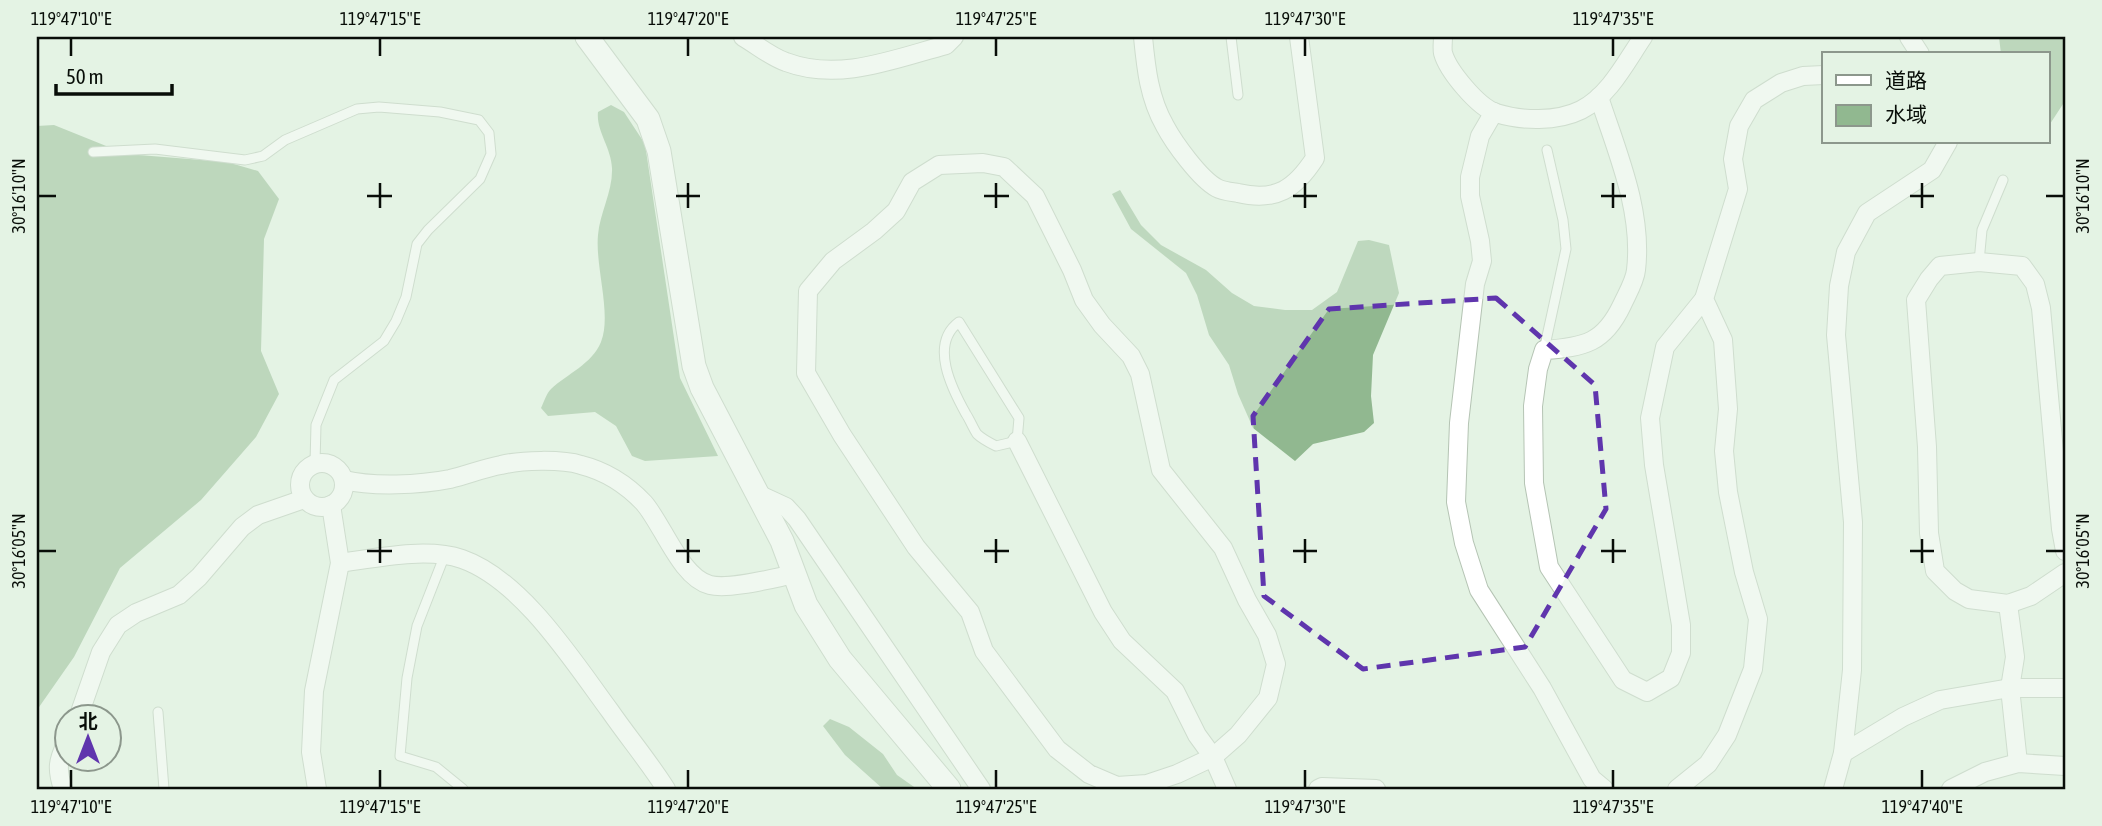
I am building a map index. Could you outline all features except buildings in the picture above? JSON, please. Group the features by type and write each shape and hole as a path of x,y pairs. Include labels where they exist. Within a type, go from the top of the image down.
{"street":[{"path":"587,37 648,119 659,151 694,366 702,388 782,541 806,605 840,659 949,789"},
{"path":"743,37 783,61 812,70 857,69 946,45 954,37"},
{"path":"1143,37 1148,84 1164,125 1189,162 1217,188 1250,196 1279,193 1301,180 1315,158 1299,37"},
{"path":"1443,37 1443,53 1475,99 1494,112 1518,117 1559,118 1582,110 1600,97 1643,37"},
{"path":"1909,37 1919,52"},
{"path":"1600,97 1629,186 1637,237 1636,273 1612,325 1590,343 1544,350 1538,369 1533,406 1534,483 1549,567 1623,680 1647,692 1671,678 1681,653 1681,625 1654,465 1650,418 1665,346 1704,299 1738,189 1733,159 1739,126 1754,100 1781,82 1803,76 1822,75"},
{"path":"1494,112 1480,136 1470,177 1470,196 1482,261 1475,284 1459,423 1456,502 1464,543 1479,590 1542,688 1592,779 1604,789"},
{"path":"1833,789 1843,752 1852,670 1853,522 1836,335 1839,286 1846,252 1867,213 1932,170 1947,144"},
{"path":"983,163 1004,167 1035,196 1084,300 1102,325 1131,356 1140,374 1161,470 1223,548 1267,635 1276,664 1268,698 1238,735 1213,757 1177,774 1147,784 1117,786 1089,774 1057,749 984,651 970,612 916,547 842,435 806,373 807,291 833,261 896,211 912,182 939,165 983,163"},
{"path":"2065,551 2041,308 2035,284 2022,267 1979,262 1940,267 1916,300 1927,447 1929,533 1935,571 1955,591 1969,599 2008,604 2031,596 2065,573"},
{"path":"1677,789 1708,764 1727,735 1753,669 1758,619 1744,572 1728,492 1724,452 1728,409 1723,340 1704,299"},
{"path":"1017,442 1103,612 1122,641 1175,691 1213,757 1227,789"},
{"path":"315,463 330,464 341,473 344,480 342,495 331,505 317,506 304,499 301,492 300,478 309,466 315,463"},
{"path":"344,480 358,483 412,482 448,479 504,464 579,464 610,475 644,503 689,571 709,585 730,585 795,574"},
{"path":"758,494 786,507 797,520 981,789"},
{"path":"83,704 101,652 118,625 136,613 179,596 200,577 242,527 258,515 304,499"},
{"path":"317,789 310,752 314,691 340,563 331,505"},
{"path":"340,563 403,555 444,557 460,558 491,572 547,626 666,789"},
{"path":"2008,604 2015,657 2010,688 2018,763"},
{"path":"1843,752 1903,717 1940,700 2010,688 2065,688"},
{"path":"1951,789 1985,772 2018,763 2065,766"},
{"path":"1318,789 1376,789"}],"lane":[{"path":"1231,37 1238,95"},
{"path":"93,152 155,149 244,160 262,156 285,140 357,109 379,107 479,120 489,133 491,154 480,179 417,244 406,298 384,341 334,380 316,425 315,463"},
{"path":"1544,350 1566,249 1563,220 1547,150"},
{"path":"1979,262 1982,230 2003,180"},
{"path":"959,323 1019,418 1017,442 996,446 978,435 957,397 944,364 945,342 953,327 959,323"},
{"path":"444,557 417,626 407,678 400,756 436,767 463,789"},
{"path":"158,712 164,789"}],"highlighted area":[{"path":"1496,298 1595,385 1606,509 1525,647 1363,669 1264,596 1253,416 1329,309"}],"shaded area":[{"path":"1999,37 2065,37 2065,101 2050,124 2050,52 2001,52"},
{"path":"54,125 126,154 227,162 258,171 279,199 264,239 261,351 279,394 256,437 201,500 120,568 74,657 37,710 37,126"}],"water":[{"path":"611,105 624,112 645,144 680,378 718,456 645,461 632,456 616,426 595,412 548,416 541,408 551,389 592,357 604,331 598,235 611,185 612,168 599,126 598,112"},
{"path":"1120,190 1141,225 1161,245 1206,270 1232,293 1254,306 1312,310 1337,292 1358,241 1369,240 1389,245 1399,293 1373,355 1371,396 1374,423 1364,432 1313,444 1295,461 1253,428 1229,365 1209,335 1197,295 1186,273 1131,229 1112,194"},
{"path":"830,719 849,727 883,754 897,775 917,789 883,789 845,755 823,726"}]}
